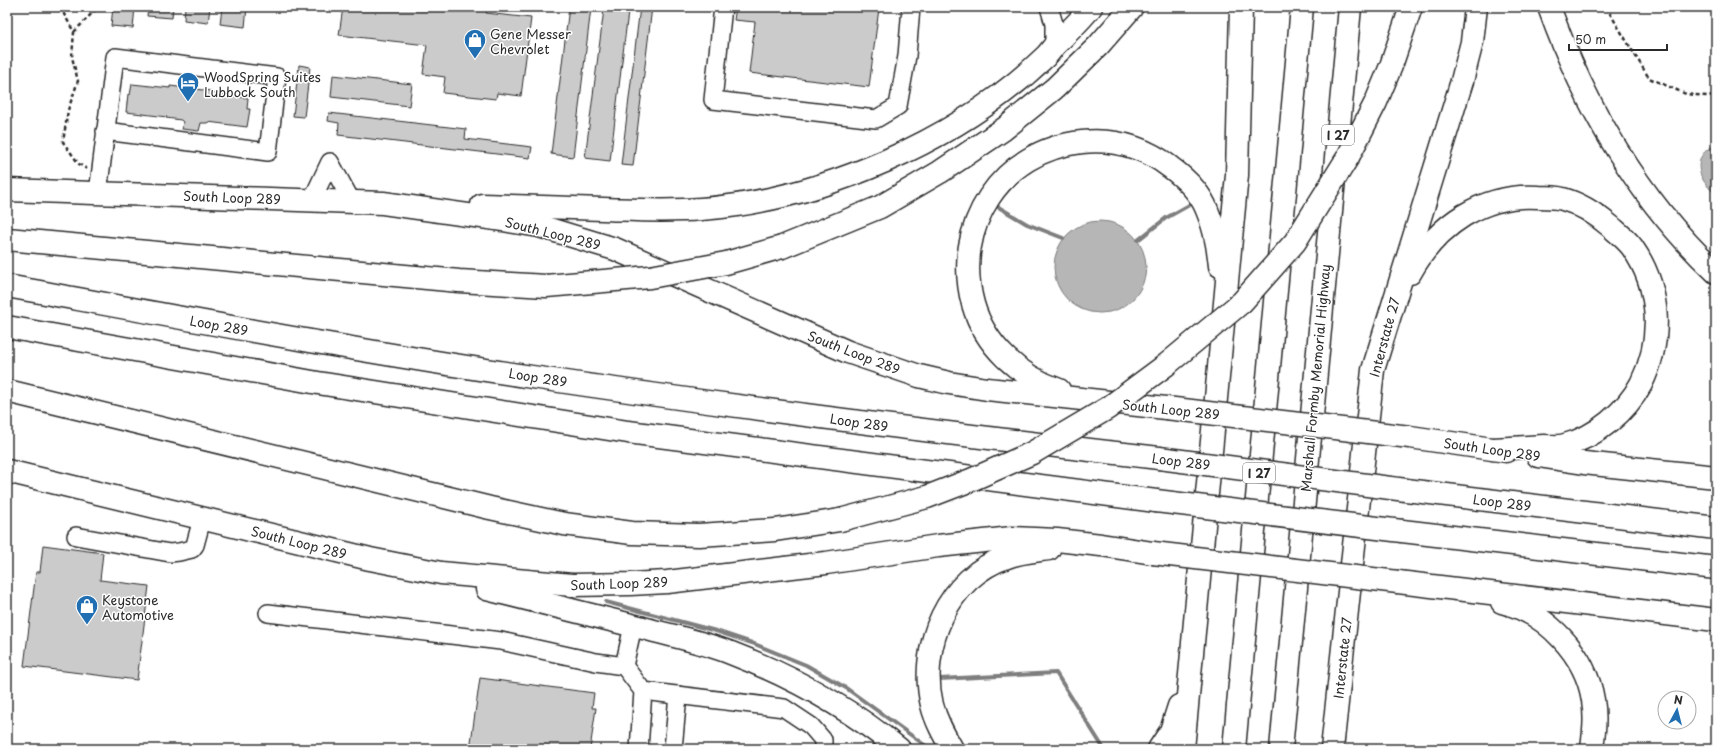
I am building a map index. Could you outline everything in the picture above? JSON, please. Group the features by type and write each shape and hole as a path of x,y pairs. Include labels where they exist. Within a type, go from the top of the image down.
{"main road":[{"path":"383,203 521,206 644,211 707,209 736,206 775,198 844,178 879,164 944,132 997,96 1047,56 1054,46 1091,7"},
{"path":"7,239 459,281 546,286 650,277 726,263 782,247 880,207 940,172 1004,129 1055,88 1098,46 1132,7"},
{"path":"1183,749 1237,175 1242,7"},
{"name":"I 27","path":"1234,749 1302,7"},
{"name":"Marshall Formby Memorial Highway","path":"1281,749 1350,7"},
{"path":"7,391 490,508 564,524 632,533 699,535 775,530 840,520 927,497 970,480 1032,452 1108,408 1166,365 1242,302 1295,242 1348,157 1379,95 1391,66 1411,7"},
{"name":"Interstate 27","path":"1332,749 1373,370 1462,81 1472,42 1476,7"},
{"path":"1549,7 1580,84 1607,134 1664,215 1716,272"},
{"path":"1087,400 1046,385 1030,377 1015,367 1001,354 989,339 980,324 969,290 967,273 971,237 985,203 999,184 1013,170 1029,159 1050,150 1076,143 1095,141 1117,142 1141,149 1163,162 1180,175 1193,188 1206,208 1215,231 1220,270 1221,342"},
{"name":"South Loop 289","path":"7,190 99,185 312,200 383,203 539,226 616,249 848,352 919,376 949,383 987,389 1166,408 1410,437 1584,463 1716,477"},
{"path":"1373,370 1410,272 1426,248 1449,224 1484,204 1525,196 1564,200 1586,209 1605,222 1632,246 1650,283 1656,308 1656,330 1654,352 1647,372 1636,392 1619,414 1602,427 1584,437 1565,445 1493,449"},
{"name":"Loop 289","path":"7,286 242,329 529,376 883,426 1159,458 1716,528"},
{"path":"7,327 318,383 628,432 1156,501 1716,568"},
{"name":"South Loop 289","path":"7,471 370,559 441,573 505,580 572,585 630,584 818,564 938,546 1012,538 1057,540 1101,545 1153,553 1716,620"},
{"path":"952,749 937,722 932,705 929,675 930,659 938,626 944,612 955,594 966,582 979,572 989,565 1006,557 1032,551 1101,545"},
{"path":"370,559 711,647 766,668 832,702 860,719 899,749"},
{"path":"1457,590 1511,604 1554,630 1568,645 1587,678 1593,699 1595,716 1592,749"},
{"path":"1342,655 1343,749"},
{"path":"1159,749 1171,731 1189,673"}],"street":[{"path":"723,7 713,100 876,119 898,106 907,56 911,7"},
{"path":"1049,7 1054,24 1054,46"},
{"path":"99,185 105,131 114,57 277,77 268,152 105,131"},
{"path":"312,200 330,162 352,202"},
{"path":"76,536 170,553 179,552 192,549 195,545 202,518"},
{"path":"268,613 501,641 596,662 624,666 643,691 639,749 643,749"},
{"path":"624,666 634,626"},
{"path":"643,691 784,708 811,726 823,740 823,749"},
{"path":"673,749 678,695"}],"path":[{"path":"60,7 74,32 72,58 78,81 68,110 64,142 78,164 99,185"},
{"path":"74,32 96,10 96,7"},
{"path":"1606,7 1650,78 1686,94 1716,97"}],"shaded area":[{"path":"1716,146 1716,195 1703,180 1700,173 1699,163 1706,150"},
{"path":"1091,221 1109,221 1126,228 1139,241 1146,258 1146,276 1139,293 1126,306 1109,313 1091,313 1074,306 1061,293 1054,276 1054,258 1061,241 1074,228"}],"building":[{"path":"113,7 135,7 133,28 111,26"},
{"path":"148,7 173,7 172,18 147,16"},
{"path":"185,7 210,7 208,23 184,20"},
{"path":"222,7 247,7 245,27 220,24"},
{"name":"Gene Messer Chevrolet","path":"343,7 487,7 486,13 531,18 521,96 497,93 496,99 443,93 445,77 423,74 427,45 339,35"},
{"path":"569,7 591,8 573,157 551,154"},
{"path":"640,7 652,7 633,166 621,165"},
{"path":"736,7 879,8 869,87 749,73 755,22 734,20"},
{"path":"604,9 628,12 610,161 585,158"},
{"path":"299,65 310,67 304,117 293,116"},
{"path":"333,75 412,84 409,106 331,97"},
{"name":"WoodSpring Suites Lubbock South","path":"132,84 170,88 170,86 211,91 211,93 248,98 247,109 250,109 247,127 208,122 201,123 199,131 182,129 183,122 181,120 126,112 128,94 130,95"},
{"path":"329,113 466,129 465,139 532,147 530,158 338,135 339,123 328,121"},
{"name":"Keystone Automotive","path":"43,545 103,553 100,580 149,586 137,680 24,666 36,572 40,572"},
{"path":"480,678 594,693 592,708 596,708 590,749 470,749"}],"waterway":[{"path":"1138,240 1166,218 1191,204"},
{"path":"995,205 1027,224 1063,238"},
{"path":"606,602 716,631 752,643 806,665 846,688 930,749"},
{"path":"939,679 1056,673 1104,749"}],"place":[{"name":"Gene Messer Chevrolet","path":"475,60"},
{"name":"WoodSpring Suites Lubbock South","path":"188,102"},
{"name":"Keystone Automotive","path":"87,626"}]}
